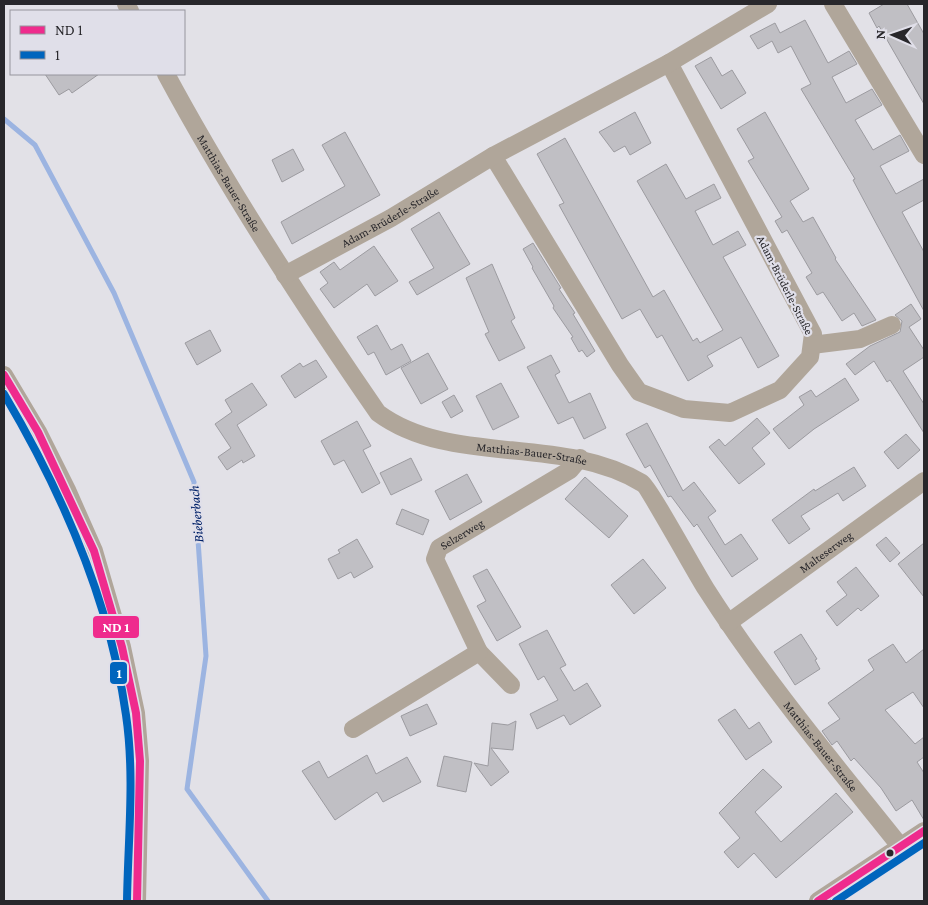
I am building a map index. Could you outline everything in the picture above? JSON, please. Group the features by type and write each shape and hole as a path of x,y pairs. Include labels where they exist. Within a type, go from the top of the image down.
{"street":[{"name":"Adam-Brüderle-Straße","path":"285,275 392,218 492,156 669,63 768,4"},
{"path":"833,4 924,155"},
{"name":"Adam-Brüderle-Straße","path":"492,156 620,366 639,392 684,409 730,413 780,390 810,356 813,334 669,63"},
{"name":"Matthias-Bauer-Straße","path":"167,75 207,150 285,275 378,413 390,422 421,437 507,450 580,458 608,467 644,484 684,554 728,623 783,700 900,846"},
{"path":"812,344 860,339 892,325"},
{"path":"4,375 38,432 79,516 94,551 122,648 136,713 140,761 137,901"},
{"name":"Selzerweg","path":"511,685 479,652 435,559 439,548 570,470 580,458"},
{"name":"Malteserweg","path":"728,623 924,481"},
{"path":"353,729 479,652"},
{"path":"818,901 924,831"}],"building":[{"path":"884,4 907,4 924,34 924,104 879,26 877,28 869,13"},
{"path":"805,20 828,63 849,51 857,64 832,77 846,103 872,89 882,105 855,120 873,150 900,135 909,151 880,166 896,194 924,179 924,200 902,212 924,252 924,311 853,180 855,179 801,89 811,84 791,46 778,53 772,41 758,49 750,36 775,23 780,33"},
{"path":"711,57 722,76 732,70 746,93 721,109 695,66"},
{"path":"46,75 98,75 72,93 69,89 59,95"},
{"path":"635,112 651,143 630,155 625,146 614,152 599,132"},
{"path":"765,112 809,189 790,201 803,222 813,217 835,259 876,320 862,326 854,313 842,321 823,292 817,295 806,277 812,273 787,230 782,233 775,221 782,217 748,161 754,158 737,129"},
{"path":"345,132 380,195 292,244 281,222 345,186 322,145"},
{"path":"565,138 653,297 664,290 693,341 697,338 700,343 723,330 637,181 666,164 686,199 714,184 721,198 695,211 713,245 738,231 746,245 723,257 779,356 758,368 741,337 707,356 713,366 688,381 662,335 657,338 640,309 622,319 559,205 564,203 537,154"},
{"path":"293,149 304,170 282,182 272,160"},
{"path":"439,212 470,264 417,295 409,282 434,268 411,229"},
{"path":"533,243 561,288 559,289 575,313 573,314 595,351 587,357 582,350 579,352 571,338 573,337 553,308 554,306 523,249"},
{"path":"374,246 398,281 375,296 367,284 334,308 320,289 328,283 320,272 334,262 340,270"},
{"path":"492,264 515,318 511,321 525,348 499,361 485,334 489,332 466,278"},
{"path":"911,304 921,319 909,327 924,350 924,357 903,371 924,404 924,433 890,380 887,382 874,361 855,375 846,364 870,346 900,332 902,321 895,315"},
{"path":"377,325 391,350 402,344 411,361 386,375 374,352 368,355 357,337"},
{"path":"210,330 221,351 197,365 185,343"},
{"path":"428,353 448,389 421,404 401,368"},
{"path":"551,355 560,372 555,375 569,403 590,393 606,428 584,439 573,417 558,424 527,367"},
{"path":"316,360 327,377 295,398 281,376 300,363 303,367"},
{"path":"845,378 859,400 814,429 789,449 773,429 804,405 799,397 811,390 816,397"},
{"path":"252,383 267,405 237,425 255,456 243,463 242,460 227,470 218,457 231,448 215,424 232,412 225,400"},
{"path":"501,383 519,417 493,430 476,396"},
{"path":"454,395 463,411 451,418 442,402"},
{"path":"757,418 770,433 752,448 765,464 739,484 709,447 719,439 725,446"},
{"path":"357,421 371,446 363,450 380,483 362,493 344,460 334,465 321,441"},
{"path":"647,423 683,491 694,482 716,511 708,517 725,545 741,534 758,559 732,577 697,524 694,527 671,496 668,497 650,465 645,468 626,434"},
{"path":"906,434 920,450 898,469 884,452"},
{"path":"411,458 422,480 391,495 380,473"},
{"path":"854,467 866,486 843,501 838,493 801,516 810,529 789,544 772,520 814,489 815,491"},
{"path":"467,474 482,502 450,520 435,491"},
{"path":"585,477 628,516 609,538 565,499"},
{"path":"402,509 429,520 423,535 396,524"},
{"path":"886,537 900,553 890,562 876,545"},
{"path":"357,539 373,567 354,578 351,572 338,579 328,559 340,553 338,550"},
{"path":"924,543 924,597 898,564"},
{"path":"643,559 666,588 634,614 611,585"},
{"path":"856,567 879,596 861,611 858,608 837,626 826,611 847,595 837,582"},
{"path":"487,569 521,627 497,641 477,606 486,601 473,576"},
{"path":"547,630 566,665 560,668 574,691 587,683 601,706 570,725 564,715 537,729 530,714 558,700 544,676 538,680 519,644"},
{"path":"801,634 817,659 815,660 820,669 795,685 774,652"},
{"path":"893,644 906,663 924,649 924,708 913,692 885,710 915,744 924,737 924,757 917,762 924,773 924,820 912,800 896,811 881,788 854,758 851,761 837,741 832,745 822,731 840,719 828,703 874,670 868,660"},
{"path":"427,704 437,724 410,736 401,716"},
{"path":"735,709 749,729 759,722 772,742 746,760 718,720"},
{"path":"516,721 513,750 491,748 509,772 491,786 474,763 488,766 492,723 508,725"},
{"path":"367,755 376,774 407,757 421,782 383,802 377,792 335,820 302,771 319,761 328,778"},
{"path":"444,756 472,762 466,792 437,786"},
{"path":"763,769 782,787 755,812 781,842 836,793 853,812 776,878 754,853 738,868 724,852 740,838 719,813"}],"waterway":[{"name":"Bieberbach","path":"4,119 35,145 114,293 194,482 206,656 187,789 268,901"}],"transit line":[{"path":"4,375 38,432 94,551 122,647 136,713 140,761 137,901"},
{"name":"1","path":"4,394 45,469 81,549 96,589 119,672 129,738 130,761 127,901"},
{"path":"818,901 924,831"},
{"name":"1","path":"836,901 924,843"}]}
